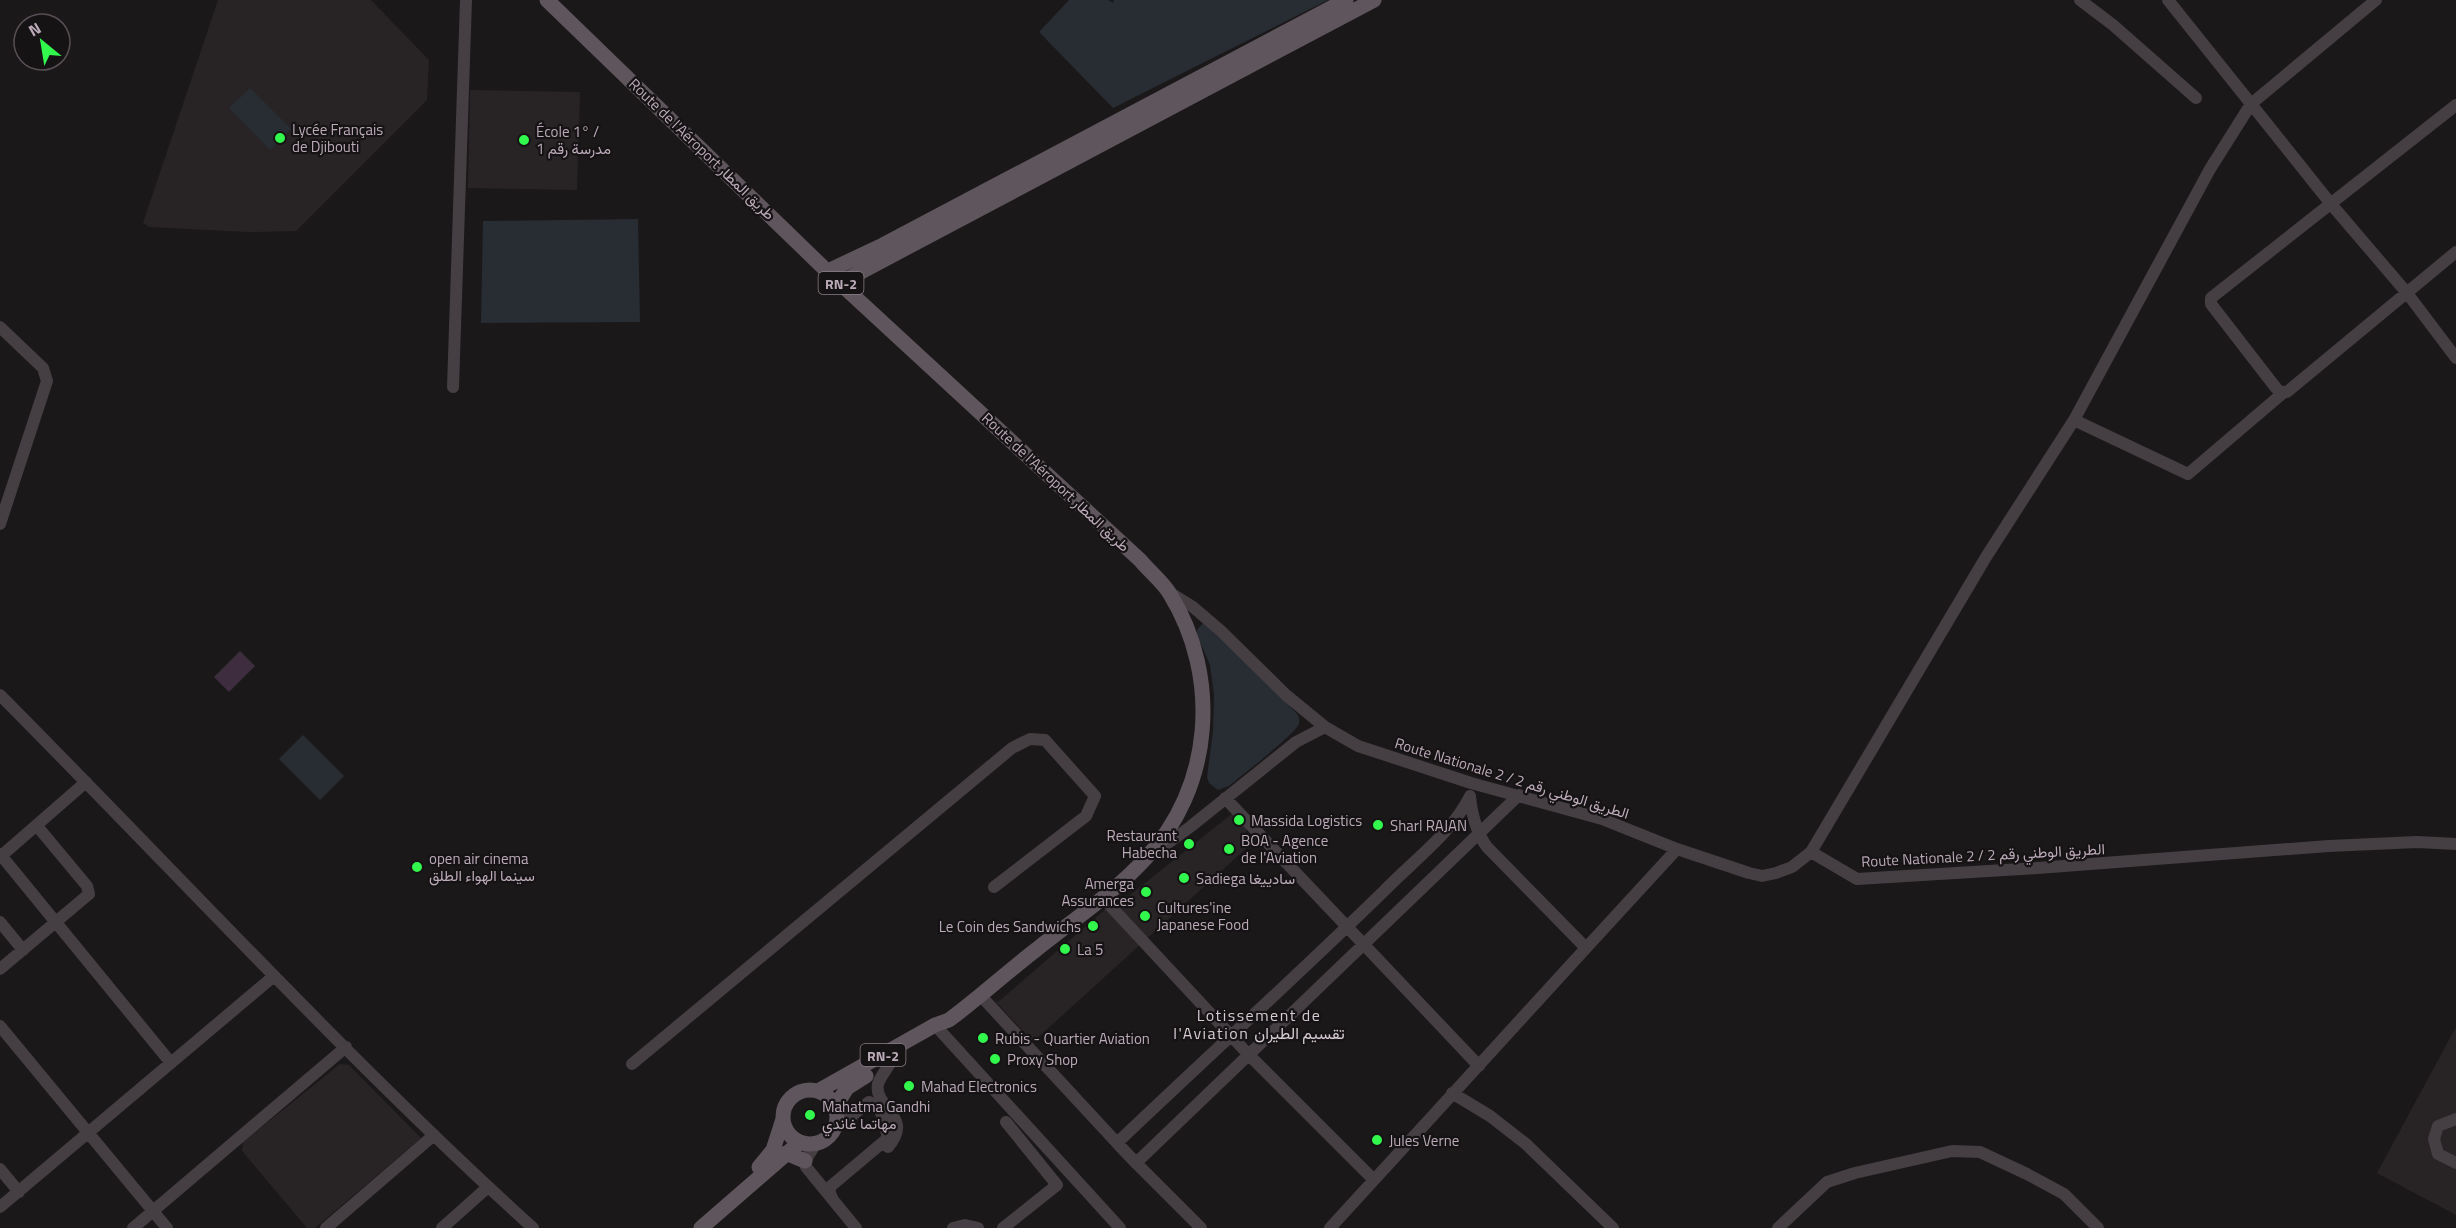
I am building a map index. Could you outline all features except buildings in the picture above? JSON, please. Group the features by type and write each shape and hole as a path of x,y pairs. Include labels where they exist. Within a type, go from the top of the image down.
{"main road":[{"name":"Route de l'Aéroport طريق المطار","path":"548,0 840,283 1140,560 1169,592 1188,631 1197,658 1204,713 1197,767 1188,794 1176,817 1146,859 942,1026 890,1063 847,1088 835,1107"},
{"path":"840,283 1346,0"},
{"path":"828,271 1374,0"},
{"name":"Route de l'Aéroport طريق المطار","path":"818,1091 942,1026"},
{"name":"RN-2","path":"729,1202 734,1192 772,1150 783,1119 784,1109 791,1097 804,1090 818,1091"},
{"path":"783,1119 788,1133 800,1142 816,1143 826,1138 834,1130 835,1107 831,1100 818,1091"},
{"name":"RN-2","path":"701,1228 800,1142"},
{"path":"786,1153 805,1161"}],"street":[{"path":"453,387 466,0"},
{"path":"2080,0 2113,25 2196,98"},
{"path":"2168,0 2331,204 2407,293 2456,358"},
{"path":"1811,852 1986,557 2074,420 2210,169 2251,104 2376,0"},
{"path":"2283,393 2276,388 2214,310 2211,298 2456,105"},
{"path":"2074,420 2188,474 2456,252"},
{"path":"0,327 43,368 47,381 0,524"},
{"name":"Route Nationale 2 / الطريق الوطني رقم 2","path":"1169,592 1193,607 1214,625 1286,695 1325,727 1358,746 1471,783 1602,819 1677,849 1762,876 1792,867 1811,852 1857,879 2329,846 2417,842 2456,844"},
{"path":"0,695 274,976 434,1135 533,1228"},
{"path":"1146,859 1190,827 1296,742 1325,727"},
{"path":"632,1064 1011,748 1030,739 1045,740 1095,796 1086,816 994,887"},
{"path":"86,782 1,856 171,1063"},
{"path":"1471,783 1470,797 1473,817 1479,835 1487,847 1586,948"},
{"path":"1136,1163 1519,795"},
{"path":"1117,1143 1347,928 1454,820 1470,797"},
{"path":"1225,798 1479,1066"},
{"path":"0,969 86,899 89,890 37,826"},
{"path":"1330,1228 1677,849"},
{"path":"1102,897 1248,1054 1374,1180"},
{"path":"0,922 23,950"},
{"path":"0,1208 274,976"},
{"path":"981,996 1117,1143 1201,1228"},
{"path":"0,1026 166,1228"},
{"path":"942,1026 1120,1228"},
{"path":"133,1228 346,1047"},
{"path":"833,1200 833,1191 890,1146 897,1134 893,1113 878,1090 878,1084 890,1063"},
{"path":"1452,1093 1490,1116 1526,1144 1613,1228"},
{"path":"833,1200 829,1191 831,1186 888,1138 877,1105 868,1102 834,1130"},
{"path":"2456,1119 2438,1126 2434,1139 2438,1154 2456,1163"},
{"path":"1003,1228 1057,1185 1005,1122"},
{"path":"326,1228 434,1135"},
{"path":"816,1143 805,1161 806,1167 856,1228"},
{"path":"1778,1228 1827,1182 1855,1173 1952,1151 1980,1152 2027,1174 2064,1194 2098,1228"},
{"path":"0,1169 19,1192"},
{"path":"442,1228 488,1187"},
{"path":"953,1228 965,1225 978,1228"}],"shaded area":[{"name":"Lycée Français de Djibouti","path":"218,0 371,0 429,60 427,100 296,231 248,232 149,227 143,223"},
{"path":"1069,0 1108,0 1113,3 1114,0 1328,0 1113,108 1039,32"},
{"path":"250,88 291,129 270,150 229,108"},
{"name":"École 1° / مدرسة رقم 1","path":"470,90 580,92 577,190 468,188"},
{"path":"638,219 640,322 481,323 483,221"},
{"path":"1203,623 1223,636 1298,715 1299,721 1288,737 1267,755 1229,786 1218,790 1209,783 1207,777 1213,731 1214,695 1210,665 1197,635 1197,630"},
{"path":"240,651 255,666 229,692 214,677"},
{"path":"303,735 344,776 320,800 279,759"},
{"path":"1234,812 1246,823 1246,840 1250,845 1033,1042 994,1000 998,1002 1107,908 1110,911"},
{"path":"2456,1027 2456,1215 2377,1173"},
{"path":"340,1064 349,1065 421,1138 315,1228 307,1228 242,1151 243,1142"}],"place":[{"name":"Lycée Français de Djibouti","path":"280,138"},
{"name":"École 1° / مدرسة رقم 1","path":"524,140"},
{"name":"Massida Logistics","path":"1239,820"},
{"name":"Sharl RAJAN","path":"1378,825"},
{"name":"Restaurant Habecha","path":"1189,844"},
{"name":"BOA - Agence de l'Aviation","path":"1229,849"},
{"name":"open air cinema سينما الهواء الطلق","path":"417,867"},
{"name":"Sadiega سادييغا","path":"1184,878"},
{"name":"Amerga Assurances","path":"1146,892"},
{"name":"Cultures'ine Japanese Food","path":"1145,916"},
{"name":"Le Coin des Sandwichs","path":"1093,926"},
{"name":"La 5","path":"1065,949"},
{"name":"Rubis - Quartier Aviation","path":"983,1038"},
{"name":"Proxy Shop","path":"995,1059"},
{"name":"Mahad Electronics","path":"909,1086"},
{"name":"Mahatma Gandhi مهاتما غاندي","path":"810,1115"},
{"name":"Jules Verne","path":"1377,1140"}],"district":[{"name":"Lotissement de l'Aviation تقسيم الطيران","path":"1259,1024"}]}
